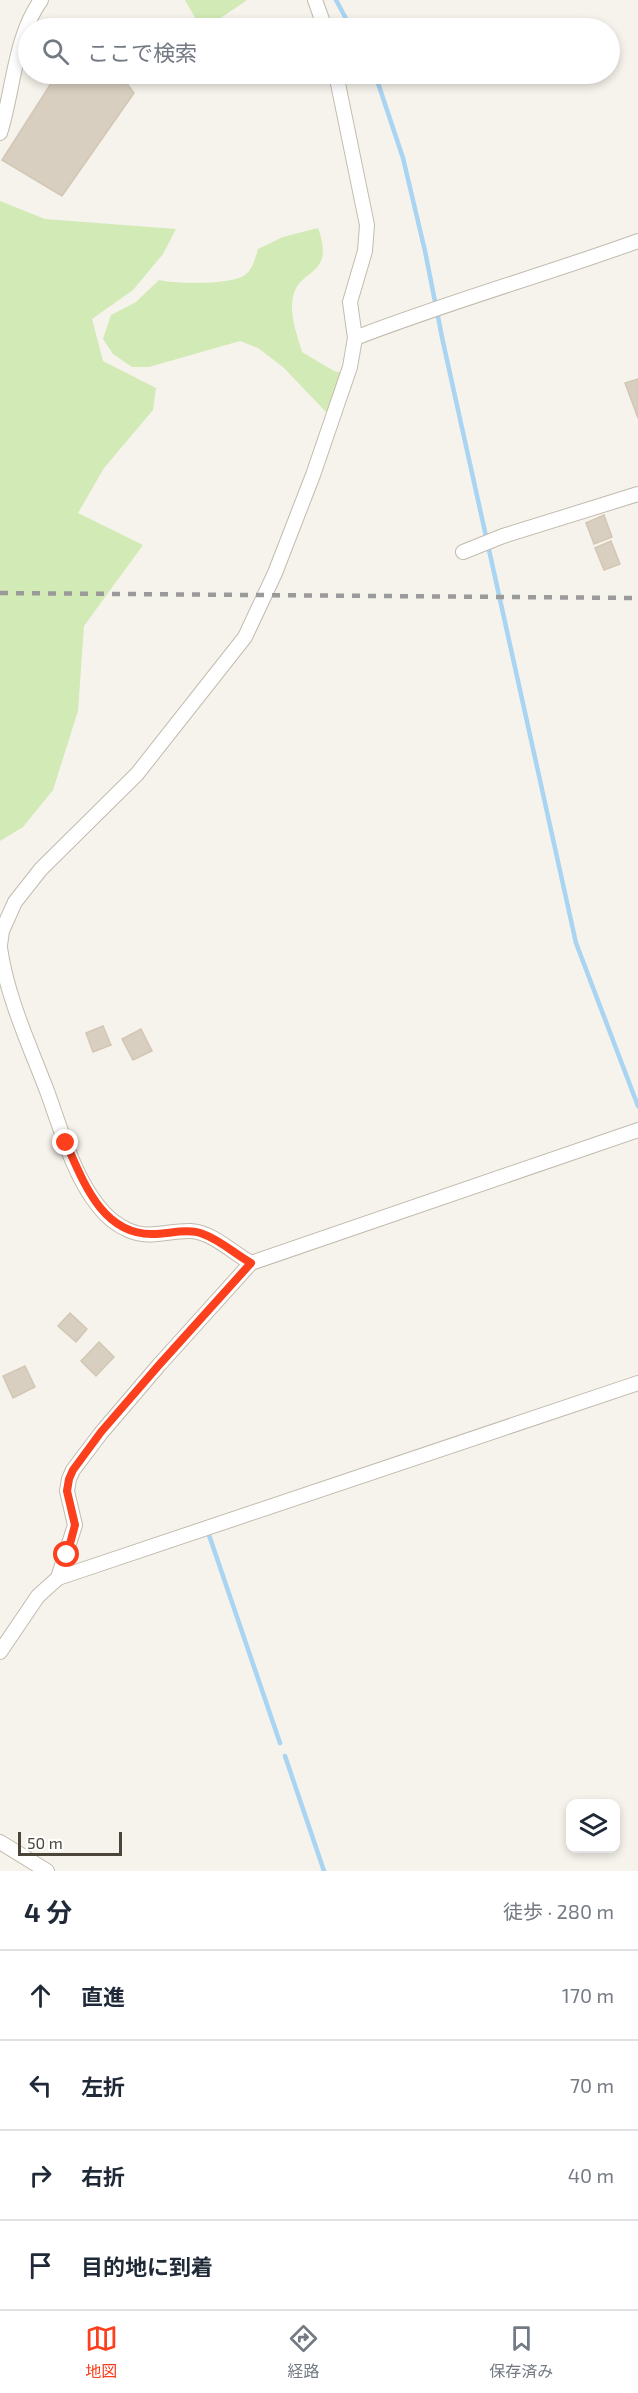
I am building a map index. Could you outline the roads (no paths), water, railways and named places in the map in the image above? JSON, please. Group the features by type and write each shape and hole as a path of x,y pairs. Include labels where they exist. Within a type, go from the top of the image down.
{"street":[{"path":"29,18 41,0"},
{"path":"315,0 322,18"},
{"path":"0,133 9,106 18,61"},
{"path":"251,1263 203,1234 191,1231 141,1234 128,1230 113,1221 99,1208 84,1183 66,1143 5,978 0,946 15,902 41,869 137,774 245,637 275,573 313,475 350,367 355,338 350,302 365,251 367,225 338,84"},
{"path":"355,338 418,314 638,241"},
{"path":"463,552 503,536 638,494"},
{"path":"58,1578 75,1525 67,1491 73,1470 101,1432 251,1263 633,1132"},
{"path":"0,1652 38,1596 58,1578 638,1383"},
{"path":"0,1842 47,1871"}],"waterway":[{"path":"336,0 346,18"},
{"path":"378,84 403,158 425,251 443,342 576,943 638,1106"},
{"path":"209,1535 280,1743"},
{"path":"285,1756 324,1871"}],"railway":[{"path":"0,593 638,598"}]}
